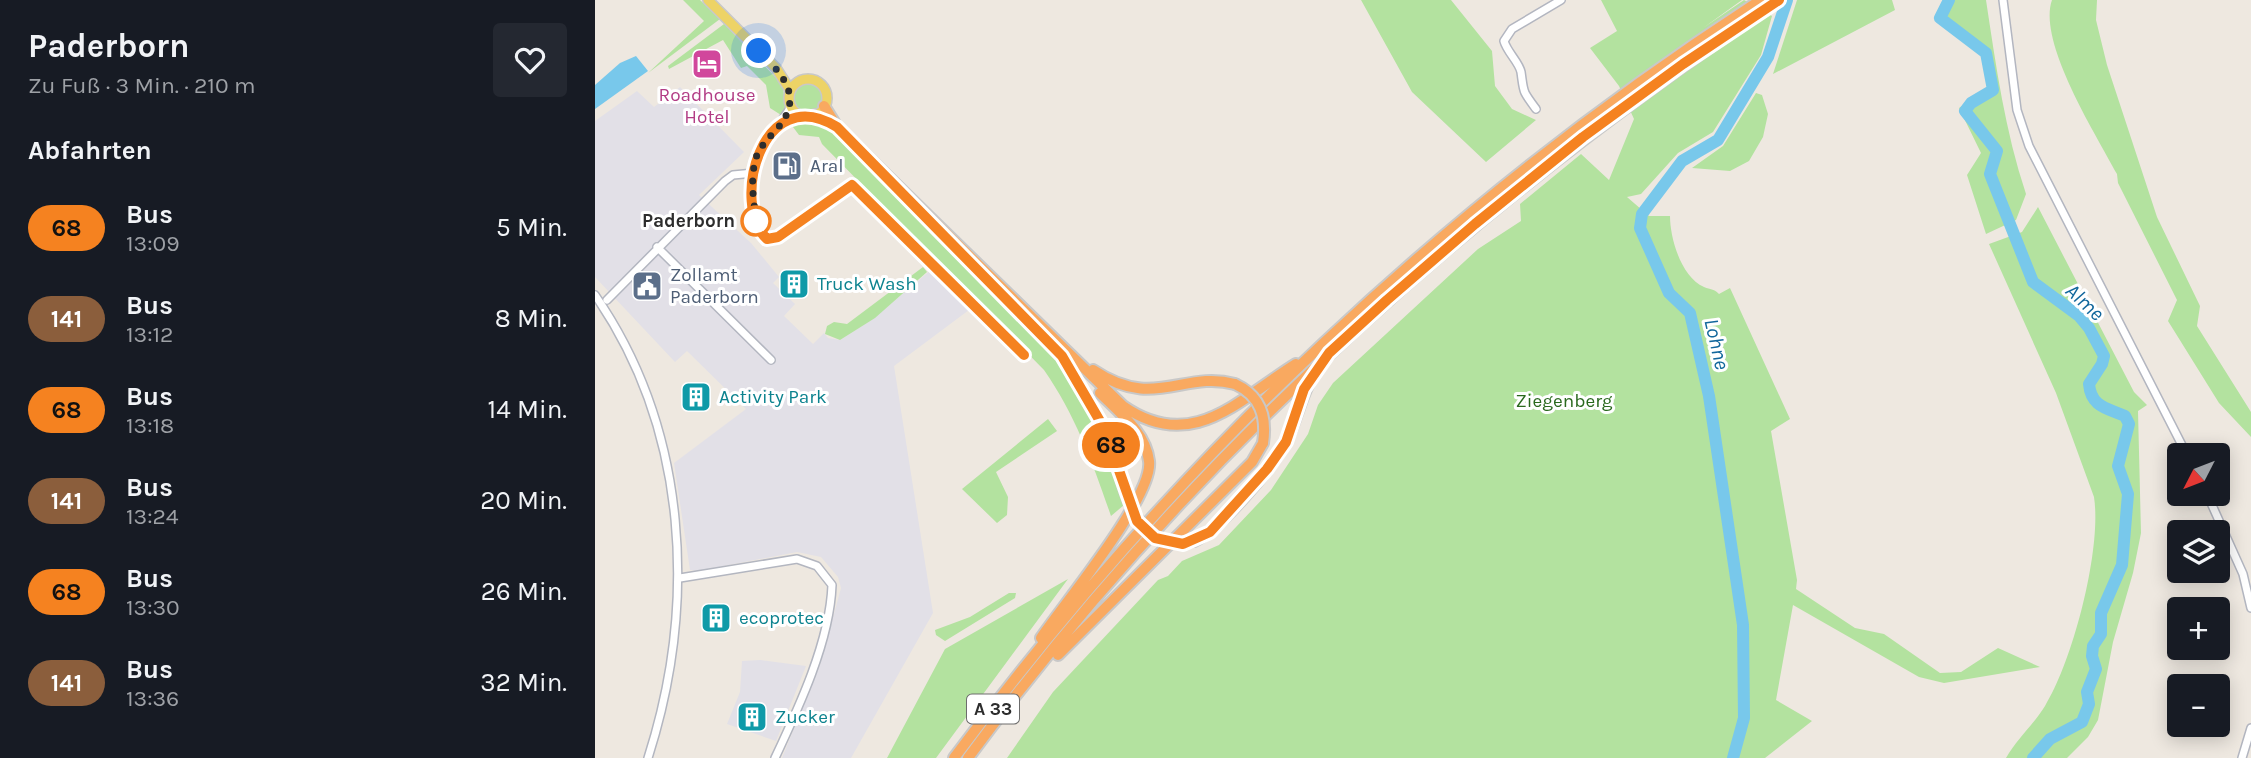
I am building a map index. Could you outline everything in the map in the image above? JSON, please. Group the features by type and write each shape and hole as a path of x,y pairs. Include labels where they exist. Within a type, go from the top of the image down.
{"highway":[{"name":"A 33","path":"954,758 1031,660 1152,518 1316,351 1397,277 1627,92 1761,0"},
{"name":"A 33","path":"968,758 1023,687 1159,527 1329,353 1495,200 1683,64 1779,0"},
{"path":"824,106 837,127 1061,350 1132,426 1147,452 1150,471 1141,495 1041,637 1031,660"},
{"path":"815,115 837,127"},
{"path":"1061,350 1123,405 1150,421 1174,425 1197,424 1213,418 1316,351"},
{"path":"1061,350 1104,428 1137,521 1155,538 1174,544 1194,541 1217,526 1276,457 1286,442 1304,389 1329,353"},
{"path":"1023,687 1035,681 1073,638 1252,462 1263,443 1265,426 1258,402 1235,384 1214,381 1160,390 1129,387 1099,374 1061,350"}],"main road":[{"path":"708,0 776,68 790,90 791,106 799,114 815,115 824,106 826,95 821,85 811,79 799,81 790,90"},
{"path":"776,68 799,81"}],"street":[{"path":"1536,109 1523,90 1519,81 1521,71 1503,41 1511,29 1561,0"},
{"path":"2003,0 2017,110 2029,146 2181,443"},
{"path":"791,106 778,127 764,142 754,173 757,226 767,239 778,237 852,185 1024,355"},
{"path":"778,127 799,114"},
{"path":"607,300 725,181 733,175 754,173"},
{"path":"657,247 771,360"},
{"path":"595,295 631,359 657,429 673,500 680,578 671,671 648,758"},
{"path":"2212,506 2243,575 2251,608"},
{"path":"680,578 797,559 817,566 832,585 831,606 811,669 775,758"},
{"path":"2242,758 2251,728"}],"shaded area":[{"path":"680,87 744,152 699,195 751,243 779,277 773,283 795,304 784,316 813,344 824,333 828,338 840,340 874,318 932,269 973,307 894,366 933,613 851,758 782,758 821,662 841,588 838,577 821,557 797,552 697,571 690,570 674,463 746,409 687,351 675,362 595,277 595,121 637,91 654,107"},
{"path":"760,660 806,666 776,741 727,724 740,692 742,661"}],"green space":[{"path":"683,0 700,0 720,19 648,73 704,21"},
{"path":"1361,0 1451,0 1492,51 1495,86 1512,109 1536,120 1486,162 1412,92"},
{"name":"Ziegenberg","path":"1601,0 1742,0 1703,28 1744,0 1772,16 1761,55 1713,132 1678,153 1641,194 1627,197 1649,216 1670,216 1678,256 1696,282 1719,294 1730,288 1790,419 1771,431 1797,580 1796,589 1855,628 1884,634 1940,673 1961,672 1998,648 2040,667 1944,683 1919,677 1793,605 1776,700 1812,721 1765,758 1007,758 1053,692 1158,580 1168,576 1182,561 1219,545 1271,490 1308,434 1318,405 1333,383 1478,249 1521,221 1520,204 1581,154 1609,180 1634,119 1619,86 1590,48 1617,31"},
{"path":"1797,0 1892,0 1895,10 1773,74"},
{"path":"1947,0 1986,0 2007,122 2026,194 2016,220 1986,234 1967,175 1981,153 1959,108 1989,88 1980,50 1940,22 1938,15"},
{"path":"2052,0 2097,0 2096,20 2107,65 2157,217 2200,306 2197,326 2251,412 2251,437 2219,403 2168,321 2177,300 2118,183 2117,174 2071,88 2053,40 2050,18"},
{"path":"724,24 783,85 785,107 781,115 770,108 766,85 747,66 741,68 723,40 669,69 668,66"},
{"path":"808,83 818,87 822,97 818,107 808,111 798,107 794,97 798,87"},
{"path":"1756,93 1762,95 1768,114 1763,137 1749,161 1730,171 1692,168 1723,146"},
{"path":"797,120 823,123 840,137 1043,340 1083,399 1101,438 1124,505 1111,516 1075,423 1044,370 822,144 819,137 799,135 790,123"},
{"path":"2038,207 2134,392 2147,405 2138,411 2141,533 2133,573 2113,642 2098,720 2088,737 2067,758 2006,758 2045,706 2066,662 2083,604 2094,545 2094,497 2056,393 1989,244 2022,232"},
{"path":"923,267 927,272 875,318 840,340 825,334 827,326 834,322 847,324"},
{"path":"1048,419 1057,431 996,472 1008,497 1007,515 997,523 962,489"},
{"path":"1068,579 936,758 887,758 945,649"},
{"path":"1009,593 1016,593 1015,598 945,641 936,635 935,630 970,617"}],"water":[{"path":"636,56 648,71 595,109 595,85 620,63"}],"waterway":[{"name":"Lohne","path":"1733,758 1744,718 1743,625 1709,396 1690,313 1669,293 1640,228 1642,214 1682,161 1718,140 1768,57 1787,0"},
{"name":"Alme","path":"1949,0 1940,18 1986,53 1993,90 1971,103 1965,111 1997,151 1990,174 2033,282 2079,316 2089,328 2104,356 2089,384 2090,392 2097,402 2125,416 2129,424 2118,466 2128,494 2122,565 2101,613 2101,634 2093,646 2092,656 2096,669 2087,692 2089,704 2082,722 2050,739 2033,758"}],"bus line":[{"name":"68","path":"1024,355 942,271 852,185 778,237 767,239 757,226 754,208 754,169 764,142 778,127 799,114 815,115 837,127 962,250 1062,356 1104,428 1137,521 1155,538 1183,544 1202,538 1217,526 1267,469 1286,442 1304,389 1329,353 1387,300 1475,224 1583,137 1683,64 1779,0"}],"place":[{"name":"Roadhouse Hotel","path":"707,64"},
{"name":"Aral","path":"787,166"},
{"name":"Paderborn","path":"756,221"},
{"name":"Truck Wash","path":"794,284"},
{"name":"Zollamt Paderborn","path":"647,286"},
{"name":"Activity Park","path":"696,397"},
{"name":"ecoprotec","path":"716,618"},
{"name":"Zucker","path":"752,717"}],"route":[{"path":"756,221 757,226 754,208 756,159 764,142 778,127 791,106 790,90 786,82 759,51"}]}
